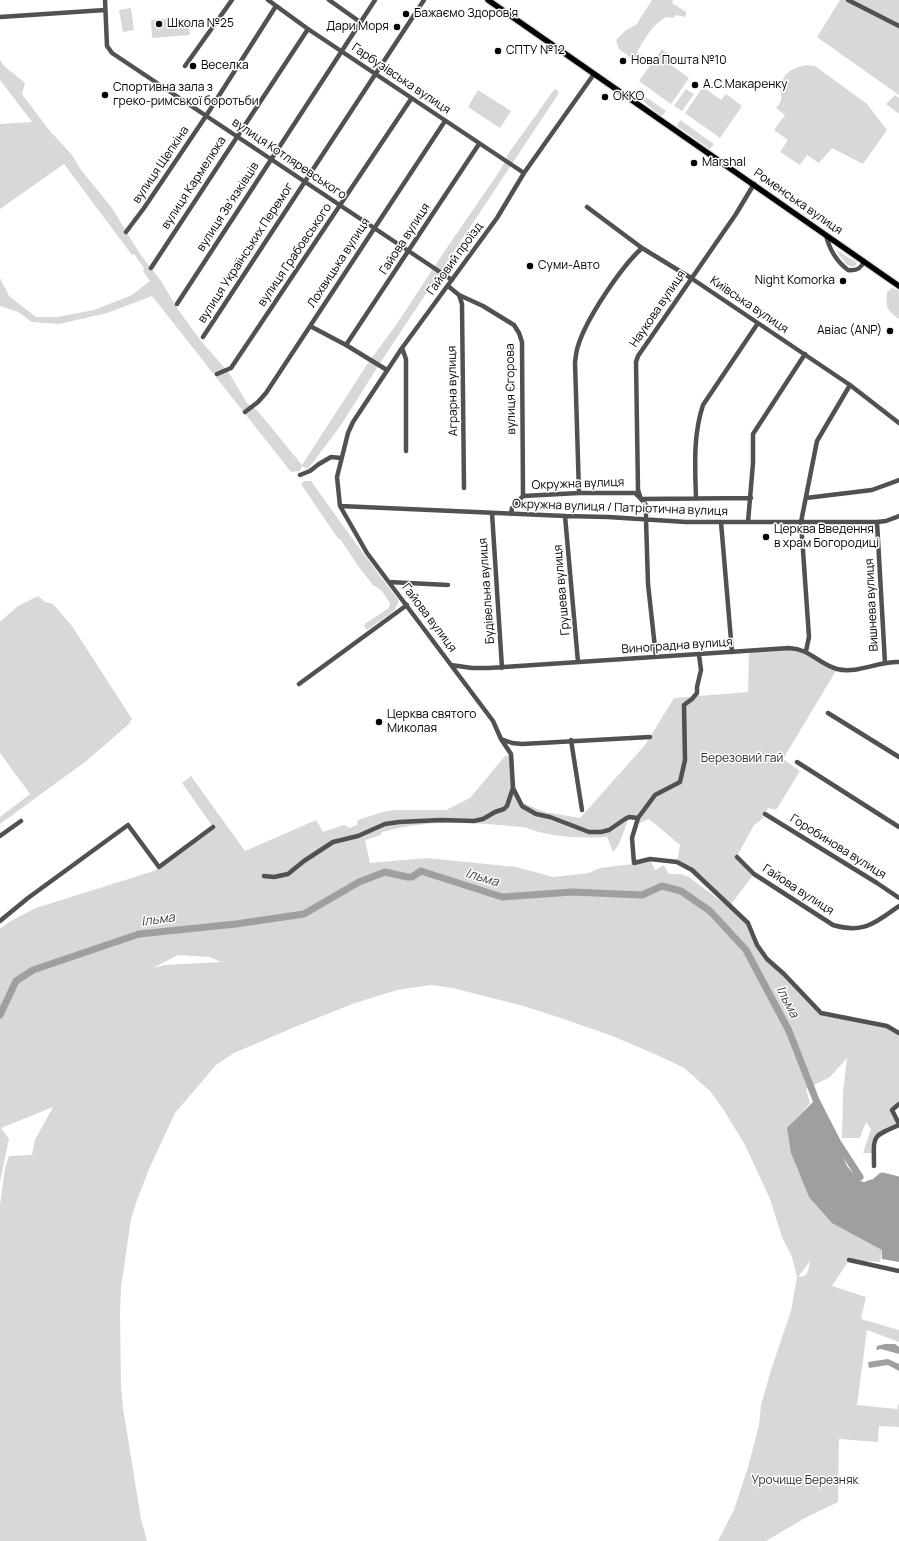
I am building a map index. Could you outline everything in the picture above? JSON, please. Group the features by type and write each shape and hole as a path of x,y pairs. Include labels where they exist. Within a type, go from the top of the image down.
{"main road":[{"name":"Роменська вулиця","path":"488,0 899,286"}],"street":[{"name":"вулиця Котляревського","path":"105,0 107,46 112,53 452,280"},
{"path":"185,66 232,0"},
{"name":"Гарбузівська вулиця","path":"268,0 411,99 524,173"},
{"path":"329,0 360,22"},
{"name":"вулиця Звʼязківців","path":"177,304 375,0"},
{"name":"вулиця Українських Перемог","path":"203,337 424,0"},
{"path":"848,0 899,26"},
{"name":"вулиця Щепкіна","path":"126,232 206,116 276,6"},
{"path":"0,17 105,10"},
{"name":"вулиця Кармелюка","path":"151,268 308,29"},
{"name":"Гайовий проїзд","path":"341,458 353,422 387,370 497,218 524,173 594,74"},
{"name":"вулиця Грабовського","path":"217,374 231,368 411,99"},
{"name":"Лохвицька вулиця","path":"245,412 258,402 266,393 373,228 445,121"},
{"name":"Гайова вулиця","path":"346,345 479,144"},
{"name":"Наукова вулиця","path":"656,657 648,584 646,505 641,499 638,490 636,362 641,350 736,214 754,184"},
{"name":"Київська вулиця","path":"587,207 642,248 691,278 850,385 899,422"},
{"path":"826,235 827,242 834,254 848,270 857,270 862,267 864,261"},
{"path":"579,492 575,362 577,348 590,320 627,264 642,248"},
{"name":"вулиця Єгорова","path":"448,286 459,295 483,306 514,325 519,333 522,342 523,496"},
{"name":"Аграрна вулиця","path":"459,295 462,304 464,488"},
{"path":"696,498 696,448 698,421 703,405 758,323"},
{"path":"310,326 346,345 387,370"},
{"path":"402,348 406,359 406,451"},
{"path":"748,522 751,498 753,434 805,354"},
{"path":"806,651 809,637 801,522 817,441 850,385"},
{"path":"300,475 310,471 331,457 341,458"},
{"name":"Гайова вулиця","path":"341,458 337,477 340,506 359,541 492,721 511,754 513,788"},
{"path":"806,498 872,490 899,480"},
{"name":"Окружна вулиця","path":"523,496 579,492 635,493 641,499 751,498"},
{"path":"511,514 512,508 523,496"},
{"name":"Окружна вулиця / Патріотична вулиця","path":"340,506 511,514 646,518 686,522 877,522 886,521 899,516"},
{"name":"Будівельна вулиця","path":"492,513 502,668"},
{"name":"Грушева вулиця","path":"565,516 578,662"},
{"path":"721,522 732,652"},
{"name":"Вишнева вулиця","path":"877,522 886,663"},
{"path":"390,582 448,585"},
{"path":"299,684 407,605"},
{"name":"Виноградна вулиця","path":"451,665 472,668 502,668 789,648 799,648 806,651 829,666 837,669 854,670 886,663 899,662"},
{"path":"699,655 701,670 697,693 684,705 685,760 680,782 655,795 638,818 632,838 634,862 650,860 677,862 692,870 748,923 757,945 767,959 784,974 821,1013 887,1026 899,1033"},
{"path":"828,713 899,757"},
{"path":"501,739 512,743 522,744 571,740 650,737"},
{"path":"571,740 582,810"},
{"path":"797,762 899,827"},
{"path":"513,788 522,806 536,814 550,817 589,832 609,830 625,819 638,818"},
{"path":"264,876 274,877 288,874 304,861 333,842 358,836 385,824 441,820 474,821 483,819 504,809 507,806 513,788"},
{"name":"Горобинова вулиця","path":"766,814 899,898"},
{"path":"0,836 21,821"},
{"path":"0,921 28,898 128,825 159,867 213,827"},
{"name":"Гайова вулиця","path":"737,857 754,874 833,925 846,929 865,927 877,921 899,906"},
{"path":"874,1166 874,1140 879,1133 899,1124 892,1110 899,1104"},
{"path":"849,1260 899,1271"}],"green space":[{"path":"652,0 673,0 672,3 686,12 686,17 676,15 673,18 666,17 653,28 637,52 645,59 642,66 619,49 616,40 626,30 636,25"},
{"path":"840,0 899,0 899,95 817,37"},
{"path":"131,8 134,30 123,32 119,10"},
{"path":"188,18 190,35 152,38 151,20"},
{"path":"662,49 675,59 671,65 689,78 671,104 639,81"},
{"path":"0,60 4,66 25,83 22,94 49,130 72,155 81,170 112,208 140,254 161,281 177,308 201,341 229,373 247,403 257,410 302,465 368,363 396,325 501,169 508,154 553,91 556,89 559,93 382,360 341,425 308,469 302,466 300,471 291,472 152,296 107,313 59,324 32,322 18,312 0,306 0,278 9,296 36,317 57,317 94,310 132,295 150,281 143,271 144,268 134,254 132,255 64,164 0,209 0,124 32,122 0,80"},
{"path":"807,65 815,66 867,104 887,130 863,164 832,148 819,163 807,155 800,165 780,152 788,140 774,130 785,115 776,108 781,100 782,82 786,74 793,69"},
{"path":"703,87 721,100 726,94 742,106 720,138 685,113"},
{"path":"686,89 694,94 682,111 674,106"},
{"path":"478,90 511,111 500,128 468,107"},
{"path":"636,90 666,111 662,116 638,97 631,94 632,91"},
{"path":"895,95 899,98 899,114 886,104"},
{"path":"680,120 714,144 710,149 677,126"},
{"path":"835,249 857,263 856,265 852,267 846,264"},
{"path":"892,288 899,291 899,319 889,310 887,305 887,292"},
{"path":"304,481 311,481 399,601 394,611 367,630 364,626 366,623 389,608 390,603 381,590 373,585 358,566 341,540 337,537 301,484"},
{"path":"38,596 45,602 53,604 72,626 132,719 129,724 85,762 0,824 0,817 30,794 0,753 0,622 18,606"},
{"path":"799,648 837,669 783,759 800,771 776,810 768,808 762,819 754,825 737,856 754,874 729,907 748,923 767,959 821,1013 887,1026 899,1033 899,1104 892,1110 899,1124 874,1140 874,1153 863,1153 871,1129 866,1122 860,1138 842,1138 843,1093 847,1058 830,1077 806,1089 810,1103 797,1118 792,1128 797,1169 809,1192 883,1248 880,1262 849,1260 832,1286 866,1297 861,1319 899,1330 899,1342 867,1330 857,1405 897,1409 899,1403 899,1427 879,1426 878,1442 839,1439 838,1502 805,1518 766,1541 718,1541 734,1510 748,1467 759,1425 761,1405 791,1311 797,1277 792,1257 782,1237 770,1199 744,1143 710,1091 684,1068 615,1037 523,1006 453,988 431,985 397,990 355,1003 234,1053 216,1065 175,1113 149,1169 131,1219 121,1288 121,1386 123,1408 141,1519 147,1541 0,1541 0,1205 5,1168 9,1156 32,1155 35,1140 53,1107 1,1128 9,1139 0,1182 0,929 9,922 36,908 154,871 213,827 182,783 191,776 245,851 316,820 323,832 344,825 350,828 357,825 358,820 394,810 446,810 470,798 505,756 513,754 515,788 523,803 545,812 580,818 645,745 674,698 748,692 749,651","holes":["629,818 638,818 636,825 649,819 680,845 677,862 701,878 726,905 689,877 681,874 669,874 664,865 655,870 650,859 633,864 600,868 589,873 553,877 516,867 427,858 370,863 365,840 381,835 382,832 417,825 434,823 468,823 524,827 552,835 568,837 607,837 613,852 619,844","178,955 209,957 221,962 165,965 153,968","810,1261 808,1271 805,1276 798,1277"]}],"shaded area":[{"path":"814,1101 830,1127 847,1166 860,1181 875,1185 878,1178 899,1181 899,1262 882,1259 882,1250 832,1223 809,1197 791,1153 787,1128"},
{"path":"895,1344 899,1347 899,1354 881,1349 876,1350 877,1346"},
{"path":"888,1359 899,1364 899,1371 888,1365 869,1368 868,1362"}],"waterway":[{"name":"Ільма","path":"0,1015 16,981 33,970 139,934 236,924 304,914 359,882 385,872 412,877 421,871 502,897 572,892 642,895 662,886 681,891 710,911 746,950 789,1031 816,1100 838,1143 860,1177"},
{"name":"Ільма","path":"868,1184 875,1182 882,1176 899,1180"}],"place":[{"name":"Бажаємо Здоров'я","path":"406,14"},
{"name":"Школа №25","path":"159,24"},
{"name":"Дари Моря","path":"397,27"},
{"name":"СПТУ №12","path":"498,51"},
{"name":"Нова Пошта №10","path":"623,61"},
{"name":"Веселка","path":"193,66"},
{"name":"А.С.Макаренку","path":"695,85"},
{"name":"Спортивна зала з греко-римської боротьби","path":"105,95"},
{"name":"ОККО","path":"605,97"},
{"name":"Marshal","path":"694,163"},
{"name":"Суми-Авто","path":"530,266"},
{"name":"Night Komorka","path":"843,281"},
{"name":"Авіас (ANP)","path":"890,331"},
{"name":"Церква Введення в храм Богородиці","path":"766,537"},
{"name":"Церква святого Миколая","path":"379,722"}],"park label":[{"name":"Березовий гай","path":"742,759"},
{"name":"Урочище Березняк","path":"805,1481"}]}
